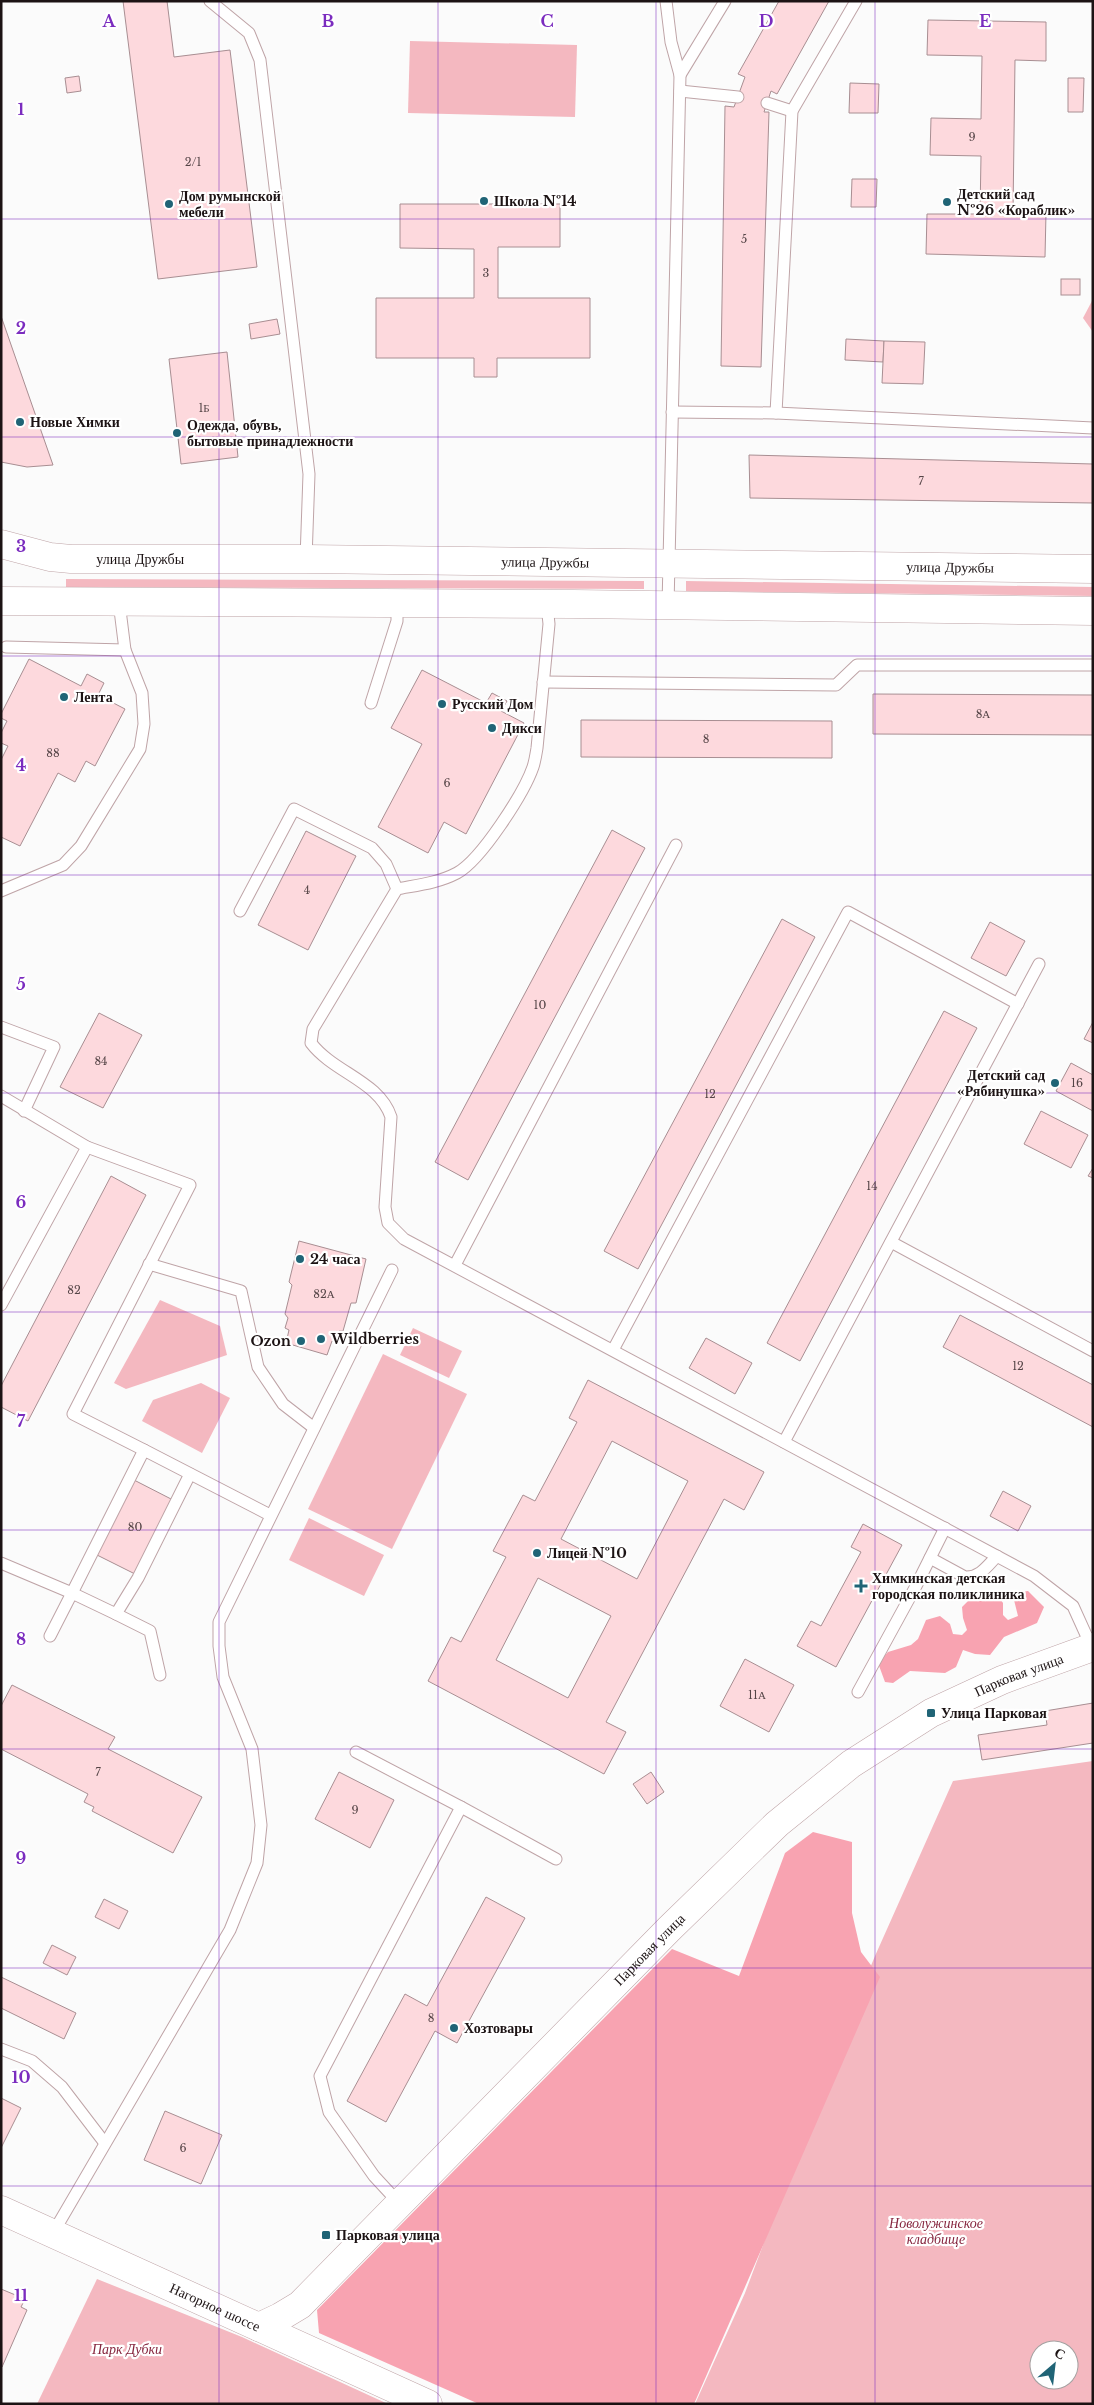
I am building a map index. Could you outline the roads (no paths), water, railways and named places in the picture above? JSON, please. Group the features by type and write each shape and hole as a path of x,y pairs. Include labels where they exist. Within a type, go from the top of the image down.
{"main road":[{"name":"улица Дружбы","path":"1,544 50,558 71,559 306,559 1093,569"},
{"path":"1,601 397,603 1093,612"},
{"name":"Парковая улица","path":"260,2327 280,2318 300,2305 669,1929 777,1824 843,1770 931,1713 1002,1680 1092,1647"},
{"name":"Нагорное шоссе","path":"1,2210 428,2404"}],"lane":[{"path":"210,1 249,33 260,60 309,474 306,559"},
{"path":"666,1 671,42 680,75 668,606"},
{"path":"680,75 725,1"},
{"path":"776,413 792,110 856,1"},
{"path":"680,91 738,96"},
{"path":"767,103 792,110"},
{"path":"672,412 776,413 1093,428"},
{"path":"1,891 63,865 81,846 140,749 144,724 142,693 125,650 119,601"},
{"path":"371,703 398,622 397,603"},
{"path":"548,605 549,624 537,748 533,767 500,826 480,852 459,872 436,882 397,889 313,1029 311,1043 321,1056 378,1093 387,1106 391,1117 385,1207 388,1223 404,1239 1034,1576 1073,1606 1092,1647"},
{"path":"6,647 125,650"},
{"path":"543,682 836,685 857,664 1093,665"},
{"path":"240,910 294,809 372,848 386,864 397,889"},
{"path":"455,1265 676,845"},
{"path":"613,1350 848,912 1018,1004"},
{"path":"784,1442 1039,964"},
{"path":"1,1027 54,1047 24,1111"},
{"path":"1,1096 87,1147 190,1185 72,1414 270,1515"},
{"path":"1,1305 87,1147"},
{"path":"891,1242 1093,1351"},
{"path":"149,1264 242,1291 258,1367 283,1404 314,1428"},
{"path":"53,2233 104,2142 149,2071 230,1930 257,1863 261,1825 252,1749 223,1677 219,1646 219,1622 392,1270"},
{"path":"50,1636 144,1450"},
{"path":"116,1614 138,1578 190,1474"},
{"path":"858,1692 945,1528"},
{"path":"930,1558 965,1577 972,1577 980,1574 997,1556"},
{"path":"1,1563 72,1593 150,1631 160,1675"},
{"path":"356,1752 556,1859"},
{"path":"399,2203 374,2176 329,2112 320,2076 461,1807"},
{"path":"1,2048 32,2061 62,2088 104,2142"}],"place":[{"name":"Школа №14","path":"484,201"},
{"name":"Детский сад №26 «Кораблик»","path":"947,202"},
{"name":"Дом румынской мебели","path":"169,204"},
{"name":"Новые Химки","path":"20,422"},
{"name":"Одежда, обувь, бытовые принадлежности","path":"177,433"},
{"name":"Лента","path":"64,697"},
{"name":"Русский Дом","path":"442,704"},
{"name":"Дикси","path":"492,728"},
{"name":"Детский сад «Рябинушка»","path":"1055,1083"},
{"name":"24 часа","path":"300,1259"},
{"name":"Wildberries","path":"321,1339"},
{"name":"Ozon","path":"301,1341"},
{"name":"Лицей №10","path":"537,1553"},
{"name":"Химкинская детская городская поликлиника","path":"861,1586"},
{"name":"Улица Парковая","path":"931,1713"},
{"name":"Хозтовары","path":"454,2028"},
{"name":"Парковая улица","path":"326,2235"}],"park label":[{"name":"Новолужинское кладбище","path":"936,2232"},
{"name":"Парк Дубки","path":"127,2349"}]}
